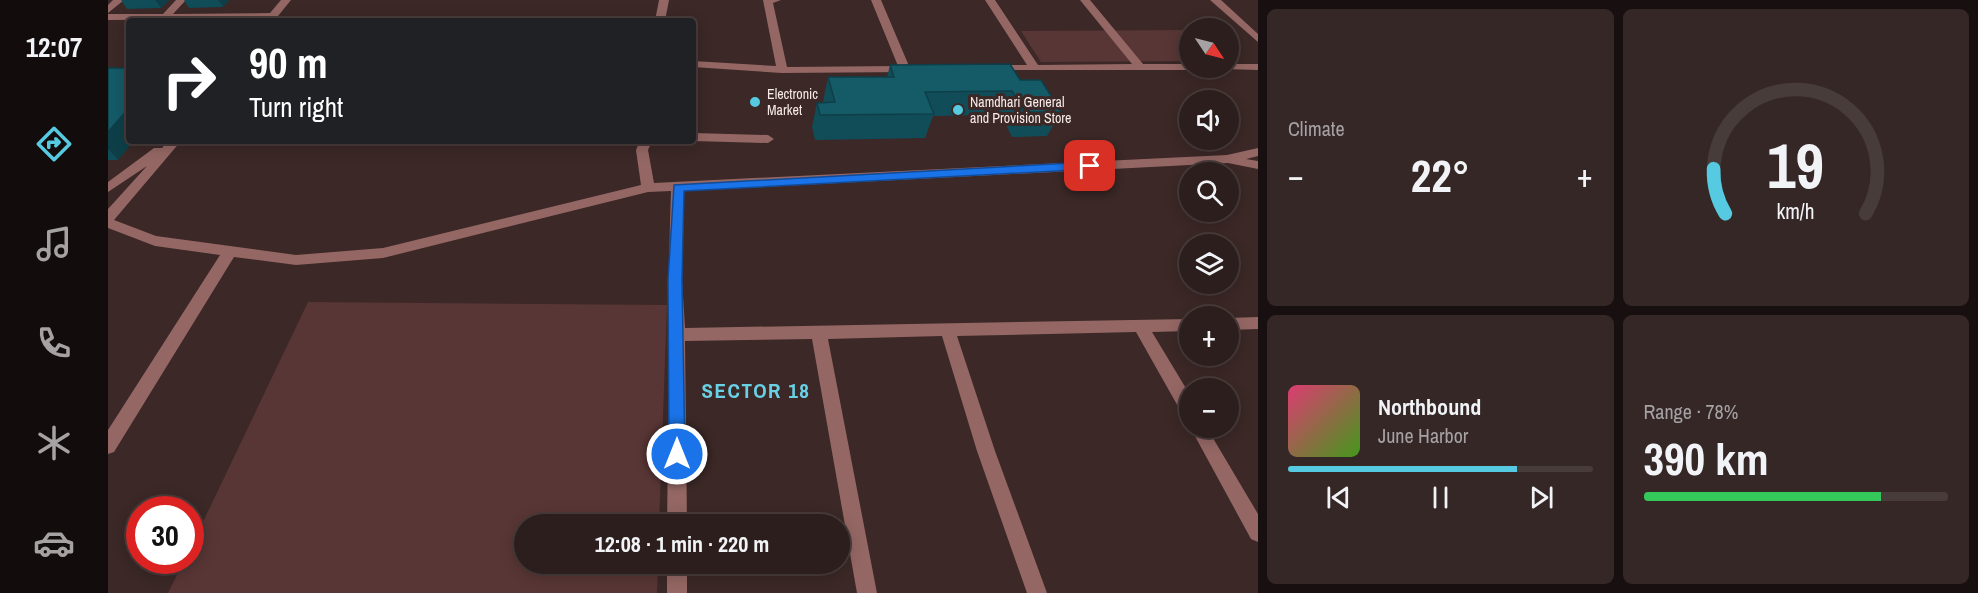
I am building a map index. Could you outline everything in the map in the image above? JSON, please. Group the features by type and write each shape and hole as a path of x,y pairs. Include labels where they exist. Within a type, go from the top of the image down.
{"street":[{"path":"108,10 119,0"},
{"path":"165,17 181,0"},
{"path":"108,17 271,18 286,0"},
{"path":"661,18 664,0"},
{"path":"776,0 768,0 782,70"},
{"path":"696,64 782,70 910,69 876,0"},
{"path":"990,0 1035,68"},
{"path":"1085,0 1140,68"},
{"path":"1215,0 1258,39"},
{"path":"987,68 1179,67"},
{"path":"1239,67 1258,67"},
{"path":"696,137 768,139"},
{"path":"108,188 169,144"},
{"path":"171,144 108,220 155,241 296,260 384,253 648,188 1227,159 1258,152"},
{"path":"645,144 642,150 648,188"},
{"path":"1227,159 1258,165"},
{"path":"677,514 675,280 678,187"},
{"path":"108,446 230,251"},
{"path":"1239,324 1258,323"},
{"path":"677,335 1179,325"},
{"path":"1140,326 1179,393"},
{"path":"948,331 986,451 1037,593"},
{"path":"819,334 867,593"},
{"path":"1204,438 1255,522"},
{"path":"677,574 677,593"}],"shaded area":[{"path":"1179,30 1179,61 1041,62 1021,31"},
{"path":"308,302 667,305 659,514 514,514 514,574 658,574 657,593 168,593 178,574 204,574 204,520"}],"building":[{"path":"1010,64 1020,80 1041,80 1061,112 1025,112 1012,91 925,92 934,114 820,115 817,103 835,102 828,77 894,77 890,65"},
{"path":"108,68 126,68 126,111 108,132"}],"place":[{"name":"Electronic Market","path":"755,102"},
{"name":"Namdhari General and Provision Store","path":"958,110"}],"district":[{"name":"SECTOR 18","path":"756,390"}],"route":[{"path":"677,454 678,365 675,280 678,187 1090,166"}]}
